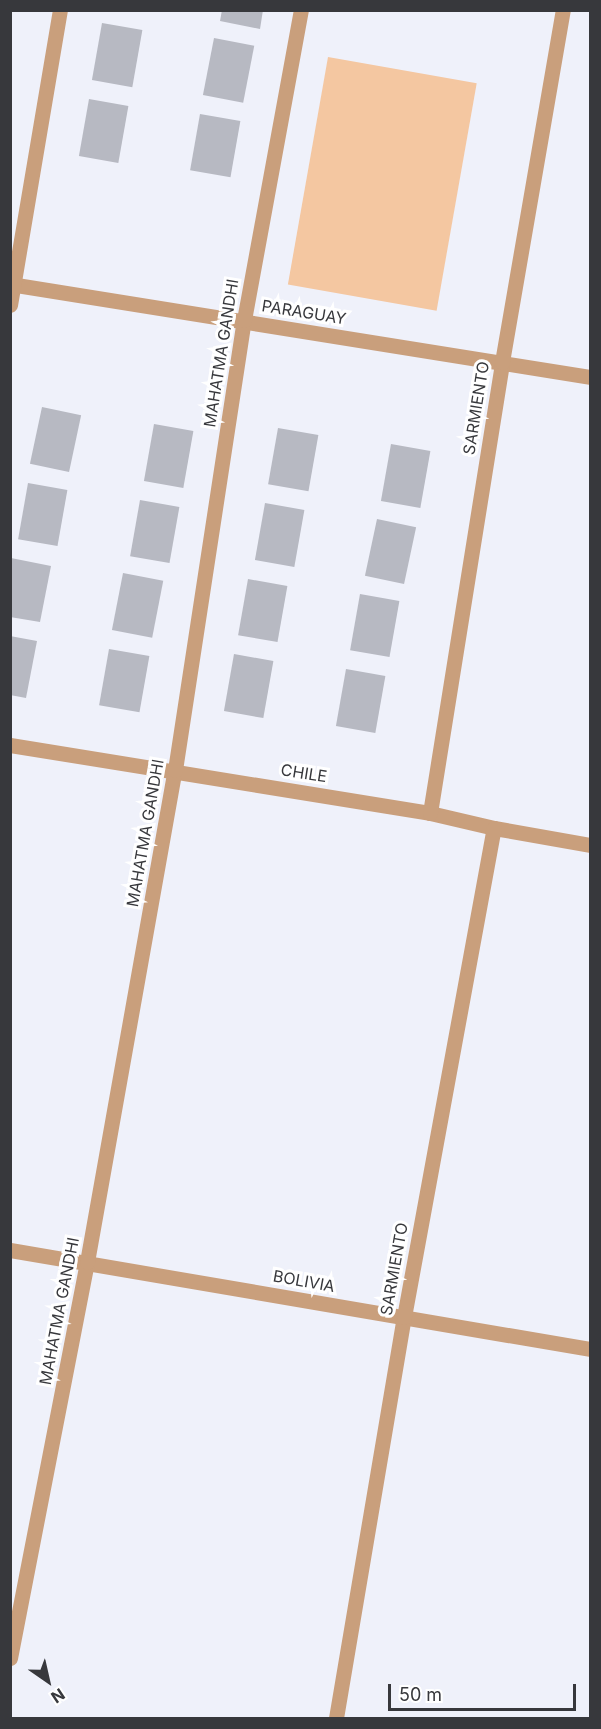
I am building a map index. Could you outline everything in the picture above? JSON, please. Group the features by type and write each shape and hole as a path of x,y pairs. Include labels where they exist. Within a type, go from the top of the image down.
{"street":[{"path":"10,305 60,10"},
{"name":"MAHATMA GANDHI","path":"10,1658 87,1262 175,770 244,320 301,10"},
{"name":"SARMIENTO","path":"430,813 502,362 563,10"},
{"name":"PARAGUAY","path":"12,284 591,377"},
{"name":"CHILE","path":"10,745 430,813 494,828 591,845"},
{"name":"SARMIENTO","path":"336,1719 404,1317 494,828"},
{"name":"BOLIVIA","path":"10,1250 591,1349"}],"shaded area":[{"path":"328,57 477,83 437,311 288,284"}],"building":[{"path":"222,10 263,10 260,29 220,21"},
{"path":"102,23 142,30 132,87 92,80"},
{"path":"214,38 254,46 243,103 203,95"},
{"path":"89,99 128,106 118,163 79,156"},
{"path":"200,114 240,121 230,177 190,170"},
{"path":"42,407 81,415 69,472 30,464"},
{"path":"154,424 193,431 183,488 144,481"},
{"path":"278,428 318,435 308,491 268,484"},
{"path":"391,444 430,451 420,508 381,501"},
{"path":"28,483 67,490 57,546 18,539"},
{"path":"140,500 179,507 169,563 130,556"},
{"path":"265,503 304,510 294,567 255,560"},
{"path":"377,519 416,527 404,584 365,576"},
{"path":"11,558 51,566 40,622 10,617"},
{"path":"123,573 163,581 152,638 112,630"},
{"path":"248,579 287,586 277,642 238,635"},
{"path":"360,594 399,601 389,657 350,650"},
{"path":"10,636 37,641 26,698 10,695"},
{"path":"109,649 149,656 139,712 99,705"},
{"path":"234,654 273,661 263,718 224,711"},
{"path":"346,669 385,676 375,733 336,726"}]}
